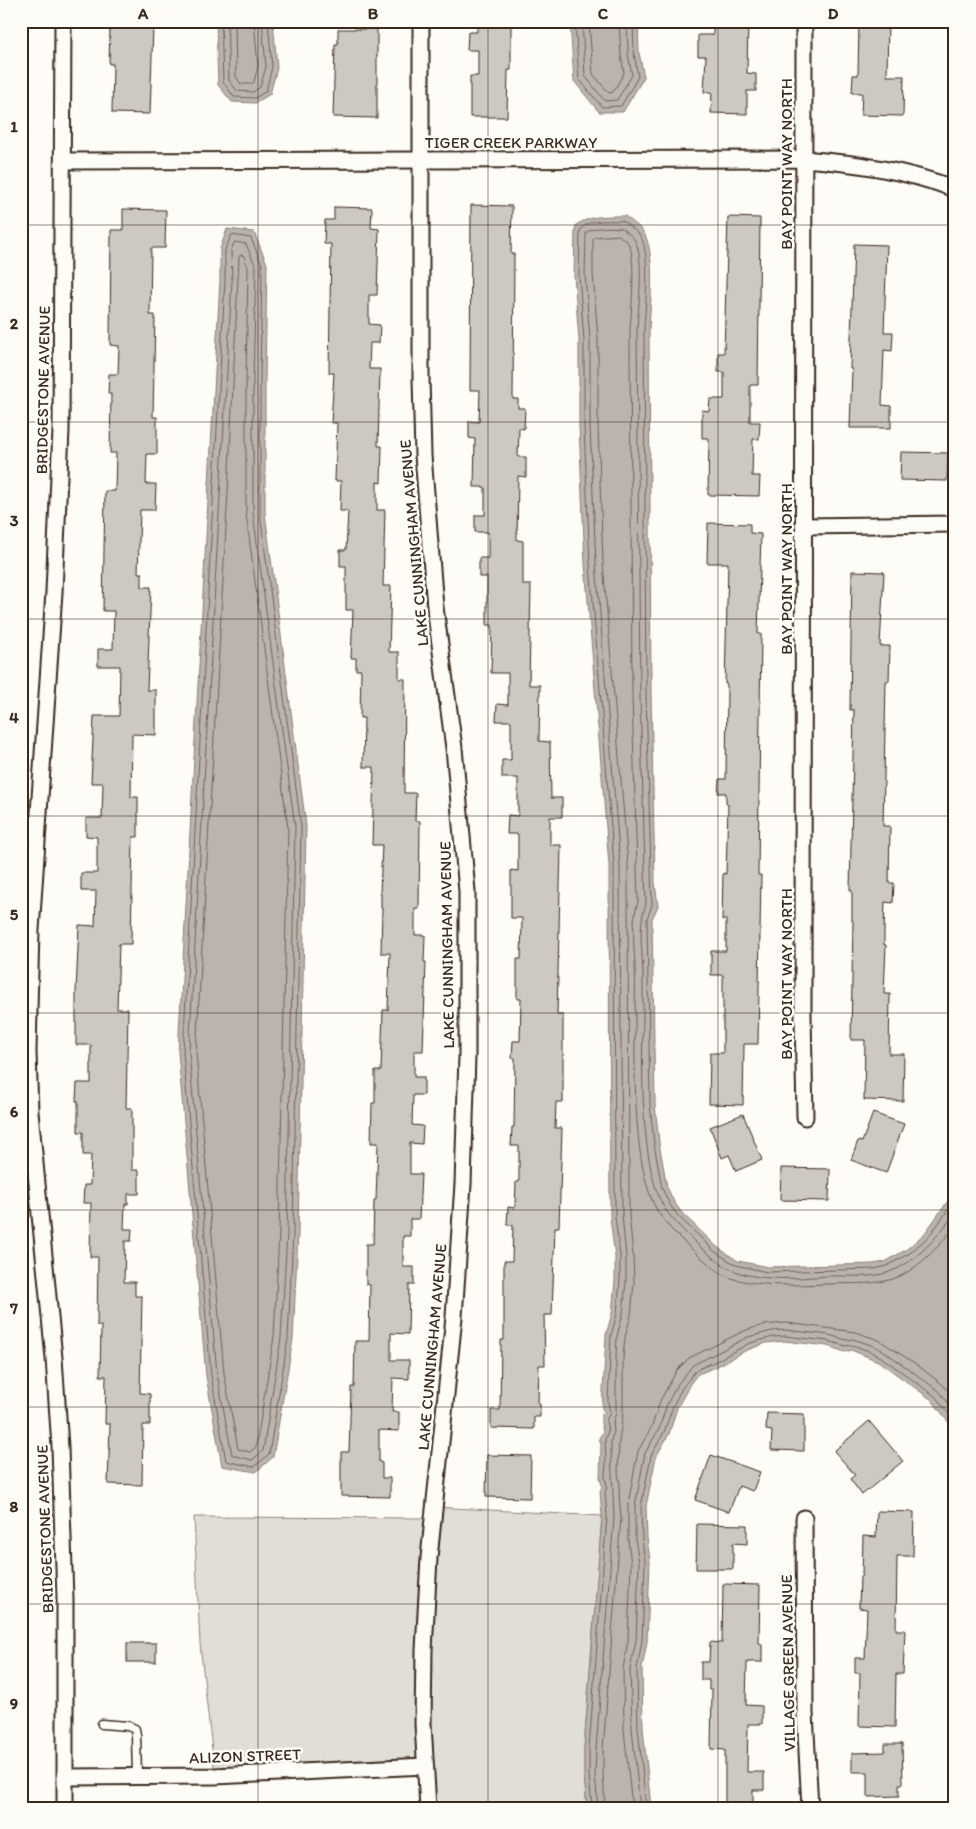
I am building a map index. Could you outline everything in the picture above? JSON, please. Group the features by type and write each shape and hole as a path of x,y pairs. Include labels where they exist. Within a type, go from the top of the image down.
{"street":[{"name":"BRIDGESTONE AVENUE","path":"63,21 61,430 54,592 32,930 28,1052 30,1112 54,1358 60,1447 65,1599 65,1808"},
{"name":"LAKE CUNNINGHAM AVENUE","path":"422,21 420,378 423,455 433,587 454,748 467,890 467,1056 463,1184 454,1317 429,1558 424,1650 425,1766 428,1808"},
{"name":"BAY POINT WAY NORTH","path":"804,21 803,1015 805,1117"},
{"name":"TIGER CREEK PARKWAY","path":"63,161 803,159 854,163 899,171 955,189"},
{"path":"804,526 955,524"},
{"name":"VILLAGE GREEN AVENUE","path":"804,1518 805,1713 810,1808"},
{"name":"ALIZON STREET","path":"66,1777 215,1776 425,1766"}],"lane":[{"path":"102,1724 128,1726 134,1729 136,1734 137,1777"}],"shaded area":[{"path":"434,1507 602,1516 584,1748 587,1808 428,1808 425,1766 215,1776 200,1644 194,1517 433,1518"}],"water":[{"path":"216,21 273,21 277,68 270,94 256,103 232,102 218,85"},
{"path":"570,21 638,21 639,53 644,77 623,112 599,112 574,81"},
{"path":"625,216 644,232 651,268 649,330 651,695 655,883 658,906 652,919 655,1104 659,1143 667,1187 682,1213 717,1247 738,1261 768,1267 885,1262 907,1249 925,1233 955,1191 955,1431 932,1400 878,1361 851,1350 845,1352 827,1346 784,1341 766,1343 698,1374 677,1408 669,1434 656,1457 646,1506 650,1561 647,1642 642,1668 643,1728 651,1808 587,1808 584,1748 602,1516 600,1492 602,1486 600,1478 601,1445 599,1438 603,1432 601,1415 605,1413 602,1409 606,1335 612,1313 615,1257 610,1217 609,865 585,564 579,426 579,340 574,275 575,231 576,225 588,219"},
{"path":"227,229 254,232 267,264 265,513 306,826 298,1233 293,1339 273,1457 256,1472 222,1466 206,1376 178,1052 220,281 220,249"},
{"path":"955,1631 955,1788 952,1674"}],"building":[{"path":"477,21 511,21 511,70 508,70 507,117 470,117 470,76 478,76 478,50 467,50 468,32 477,32"},
{"path":"713,21 748,21 747,73 756,74 756,91 747,91 747,114 711,113 712,92 704,92 706,56 698,56 698,35 713,35"},
{"path":"859,21 888,21 887,76 904,76 903,116 861,115 862,93 852,93 853,75 858,75"},
{"path":"110,27 153,27 150,114 112,113 113,64 109,64"},
{"path":"338,29 377,29 377,118 333,117 335,44 338,44"},
{"path":"471,205 512,206 511,254 514,254 513,399 518,399 518,408 525,408 524,429 519,428 518,457 526,457 526,477 518,476 517,540 523,541 523,585 531,585 529,685 540,685 539,741 550,742 551,798 562,798 562,817 550,817 550,845 561,845 557,1015 563,1015 563,1102 556,1102 555,1128 562,1128 559,1227 555,1227 552,1315 544,1315 545,1365 539,1365 538,1404 540,1404 540,1417 534,1417 534,1429 491,1428 491,1410 500,1410 501,1340 504,1340 504,1261 512,1261 513,1225 507,1225 508,1207 515,1208 516,1182 519,1182 519,1146 511,1146 512,1127 514,1127 515,1058 512,1058 513,1041 520,1041 521,999 517,999 517,959 521,959 522,918 511,918 511,870 518,871 518,834 507,834 508,815 518,816 518,778 502,778 502,760 511,760 511,721 496,721 497,704 508,705 508,673 491,673 492,625 487,625 487,577 479,577 479,558 488,558 488,532 475,532 475,515 485,515 485,487 474,487 475,439 469,438 469,421 479,422 480,390 470,390"},
{"path":"334,207 372,208 371,228 379,229 377,295 369,295 369,324 380,325 379,343 370,343 369,369 380,369 378,446 382,446 381,483 377,482 377,510 385,510 383,586 391,586 389,652 399,652 399,679 405,679 404,793 416,793 415,821 420,821 419,909 415,909 415,935 425,935 423,1051 414,1051 414,1077 424,1077 424,1095 413,1095 412,1125 423,1126 422,1144 410,1143 410,1174 421,1174 419,1219 410,1219 410,1236 403,1236 403,1267 414,1267 414,1285 409,1285 408,1334 391,1333 391,1360 409,1360 409,1379 393,1378 392,1412 399,1412 399,1431 379,1430 379,1462 382,1463 382,1478 390,1478 390,1497 341,1496 341,1452 349,1452 351,1387 354,1387 355,1341 369,1341 370,1285 366,1284 366,1244 373,1244 378,1143 371,1143 372,1103 375,1103 375,1071 381,1071 383,1010 388,1010 390,953 381,953 382,908 380,894 382,845 372,845 374,767 363,767 364,718 360,718 361,670 356,670 356,658 351,658 353,610 346,610 346,566 340,566 340,550 346,550 348,511 340,511 341,481 335,481 337,423 331,423 334,373 329,373 331,244 324,244 325,220 334,220"},
{"path":"123,209 166,210 165,248 151,248 150,315 155,315 153,417 157,417 157,454 147,454 146,484 156,484 155,510 140,510 138,573 142,573 142,587 151,587 147,690 156,690 156,735 132,734 131,797 138,797 138,837 133,837 131,944 119,944 117,1009 128,1009 126,1108 132,1108 132,1170 139,1170 139,1194 128,1194 128,1204 125,1204 124,1229 132,1229 131,1241 125,1241 124,1282 135,1282 135,1296 142,1296 140,1393 150,1394 150,1425 143,1425 142,1485 108,1484 110,1424 105,1424 106,1376 100,1376 101,1326 97,1326 98,1257 90,1257 91,1203 83,1203 84,1185 90,1185 91,1155 83,1155 83,1132 78,1132 78,1101 76,1101 77,1083 91,1083 91,1045 76,1045 76,992 79,925 95,926 96,891 81,891 81,873 97,873 97,837 86,836 86,818 102,818 103,783 91,783 94,716 119,716 120,666 98,666 98,649 113,649 114,611 103,611 105,491 115,491 116,453 110,453 111,394 108,394 109,374 118,374 119,346 110,345 111,230 123,230"},
{"path":"728,217 760,218 758,385 750,385 750,422 760,422 759,439 753,439 752,476 760,476 759,496 708,495 709,438 702,438 702,410 709,411 710,399 724,399 724,372 718,372 718,353 724,353"},
{"path":"854,244 887,245 884,332 893,332 892,351 884,350 882,405 891,406 891,428 850,428"},
{"path":"901,452 948,453 947,481 900,480"},
{"path":"708,523 750,524 750,533 761,534 758,634 761,634 758,875 761,875 758,1044 744,1044 743,1105 709,1104 710,1053 723,1053 723,975 711,975 711,951 726,951 726,920 722,920 723,873 726,874 728,804 726,804 726,793 718,793 719,779 726,779 727,684 725,684 728,563 707,563"},
{"path":"852,571 884,572 880,646 890,646 889,681 886,681 883,826 890,826 889,883 894,883 893,903 885,902 884,994 890,994 889,1054 904,1054 903,1101 864,1100 865,1040 851,1040 853,921 852,891 850,890 854,710 850,710"},
{"path":"873,1113 904,1124 886,1173 851,1160 858,1141 862,1142"},
{"path":"743,1114 762,1160 736,1171 729,1155 722,1158 710,1127"},
{"path":"781,1168 830,1169 829,1201 780,1200"},
{"path":"767,1413 804,1414 804,1451 771,1450 772,1431 766,1430"},
{"path":"869,1421 903,1461 862,1495 850,1479 855,1475 834,1451"},
{"path":"487,1455 531,1456 530,1498 486,1497"},
{"path":"711,1455 760,1472 753,1491 739,1486 729,1512 695,1500"},
{"path":"877,1511 914,1512 913,1556 897,1556 896,1630 905,1630 903,1674 896,1674 895,1727 859,1726 860,1673 855,1673 855,1658 865,1658 867,1609 859,1608 863,1536 876,1537"},
{"path":"697,1524 747,1525 747,1544 733,1543 733,1569 696,1569"},
{"path":"723,1584 760,1585 759,1643 762,1644 762,1662 747,1662 746,1705 762,1706 762,1724 748,1724 747,1772 764,1772 764,1790 753,1790 753,1808 725,1808 725,1750 711,1749 712,1690 709,1690 709,1680 701,1680 701,1662 709,1662 710,1642 722,1643"},
{"path":"127,1643 156,1643 156,1662 127,1662"},
{"path":"885,1744 902,1744 903,1784 899,1784 899,1796 868,1797 868,1772 852,1772 852,1753 885,1752"}]}
